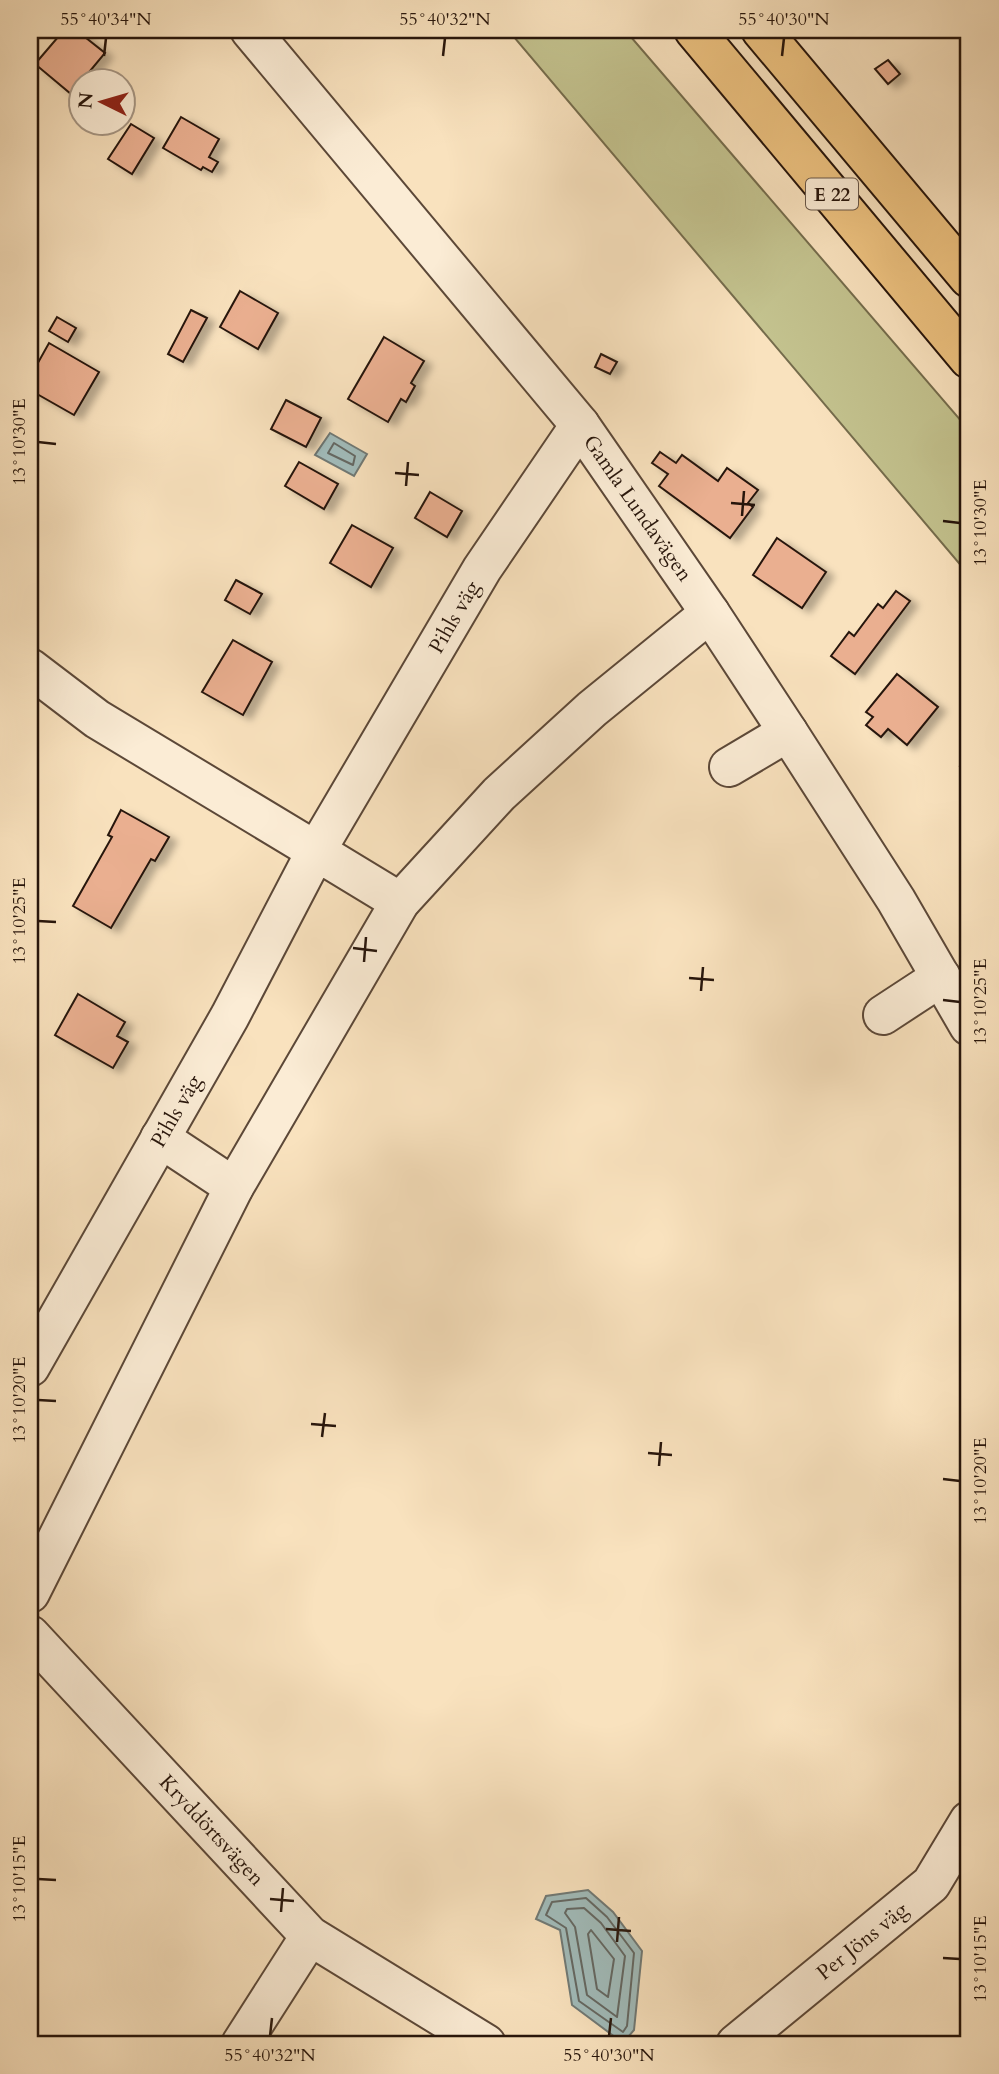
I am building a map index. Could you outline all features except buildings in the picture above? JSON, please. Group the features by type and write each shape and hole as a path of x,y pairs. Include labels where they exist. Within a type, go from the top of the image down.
{"highway":[{"name":"E 22","path":"694,30 969,359"},
{"name":"E 22","path":"761,30 969,278"}],"street":[{"name":"Gamla Lundavägen","path":"250,30 580,425 710,612 897,900 969,1026"},
{"name":"Pihls väg","path":"30,1367 230,1016 316,851 482,569 580,425"},
{"path":"30,1593 234,1187 400,902 499,794 592,709 710,612"},
{"path":"30,668 97,719 400,902"},
{"path":"729,767 788,732"},
{"path":"883,1014 941,977"},
{"path":"160,1138 234,1187"},
{"name":"Kryddörtsvägen","path":"30,1635 310,1936 486,2044"},
{"name":"Per Jöns väg","path":"736,2044 931,1884 969,1821"},
{"path":"242,2044 310,1936"}],"shaded area":[{"path":"508,30 625,30 969,430 969,575"}],"water":[{"path":"330,433 367,454 354,476 315,455"},
{"path":"588,1890 613,1912 642,1951 634,2030 623,2043 572,2005 560,1930 536,1919 546,1896"}]}
